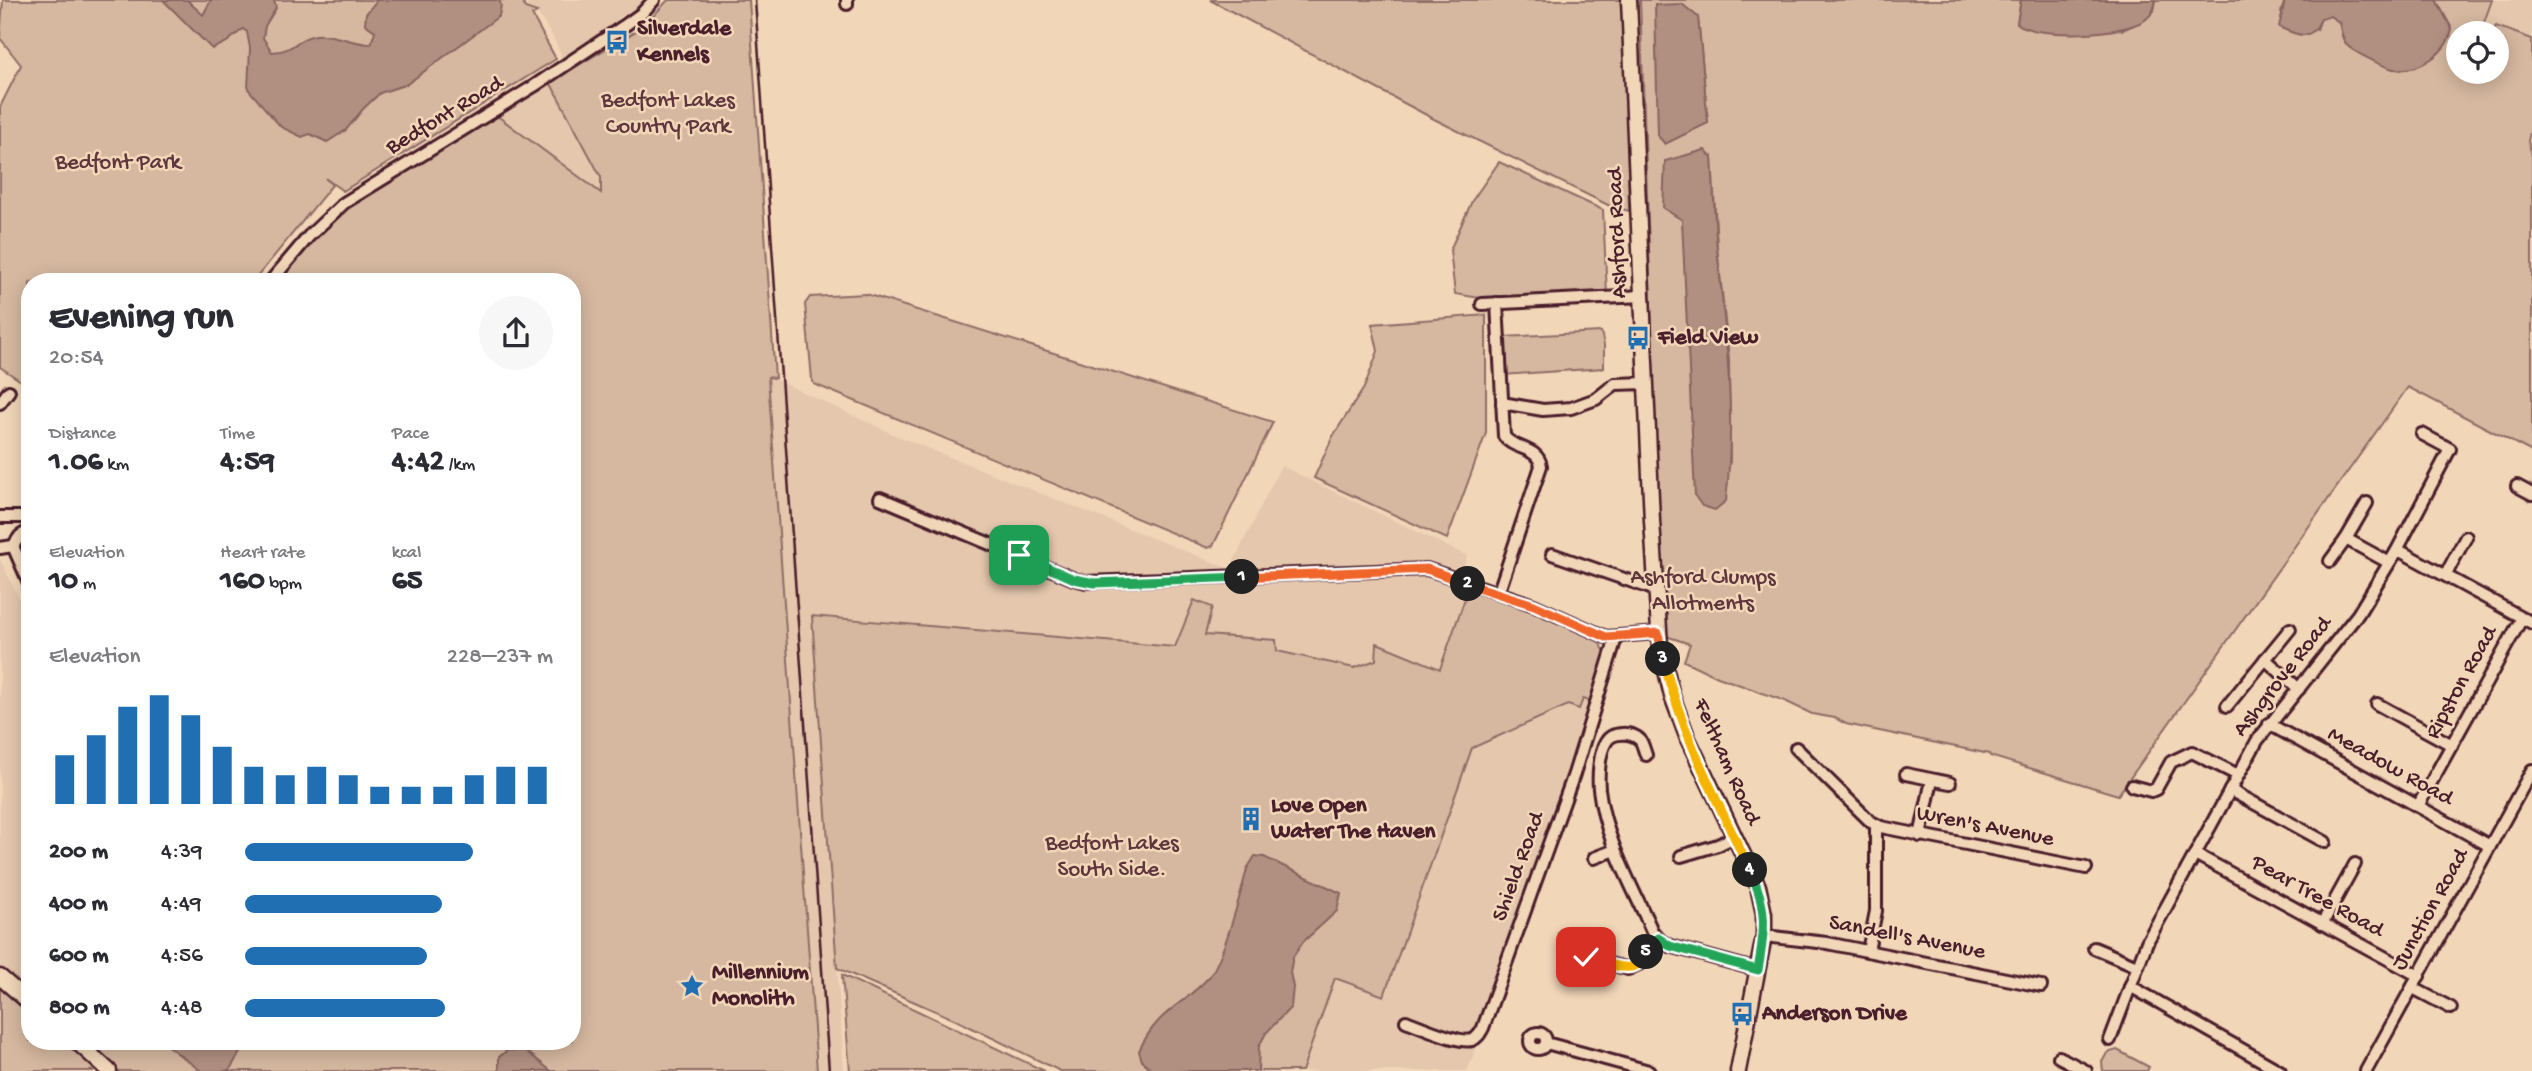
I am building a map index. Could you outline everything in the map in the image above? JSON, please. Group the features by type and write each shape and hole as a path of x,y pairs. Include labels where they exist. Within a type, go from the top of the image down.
{"main road":[{"name":"Ashford Road","path":"1629,0 1658,633"},
{"name":"Feltham Road","path":"1658,633 1672,696 1688,739 1763,901 1764,936 1738,1071"},
{"path":"0,976 21,995"},
{"path":"86,1050 109,1071"}],"street":[{"name":"Bedfont Road","path":"278,273 309,236 344,202 555,72 642,13 654,0"},
{"path":"1482,304 1643,296"},
{"path":"1497,303 1506,440 1546,459 1501,585"},
{"path":"1502,403 1543,410 1571,408 1596,399 1615,384 1647,383"},
{"path":"0,403 9,391"},
{"name":"Ashgrove Road","path":"2110,1040 2147,942 2257,741 2358,614 2396,552 2450,449 2422,435"},
{"path":"2517,486 2532,494"},
{"path":"880,498 1086,582 1427,569 1534,605 1592,633 1616,638 1658,633"},
{"path":"2330,561 2346,540 2367,503"},
{"path":"4,515 21,528"},
{"path":"0,548 13,546 21,537"},
{"path":"2446,574 2466,537"},
{"path":"2346,540 2388,562"},
{"path":"13,546 21,564"},
{"path":"2396,552 2402,552 2446,574 2527,620"},
{"path":"1552,554 1656,590"},
{"name":"Ripston Road","path":"2418,806 2527,620"},
{"path":"2227,706 2290,629"},
{"name":"Shield Road","path":"1406,1021 1470,1040 1479,1035 1483,1028 1574,774 1616,638"},
{"path":"2265,659 2300,688"},
{"path":"2377,704 2452,745"},
{"name":"Meadow Road","path":"2269,724 2490,846"},
{"path":"1646,755 1641,742 1635,737 1612,735 1605,742 1599,788 1615,850 1652,931 1670,946 1758,970"},
{"name":"Wren's Avenue","path":"1796,748 1876,825 2086,868"},
{"path":"2132,786 2151,791 2156,789 2171,762 2192,752 2238,775"},
{"name":"Junction Road","path":"2365,1071 2532,770"},
{"path":"1906,774 1950,783"},
{"path":"1920,836 1932,780"},
{"path":"2230,790 2325,842"},
{"path":"1868,951 1876,911 1876,825"},
{"path":"1681,856 1718,845 1734,837"},
{"path":"1594,858 1615,850"},
{"name":"Pear Tree Road","path":"2195,853 2419,976"},
{"path":"2322,924 2355,864"},
{"name":"Sandell's Avenue","path":"1764,936 1827,943 2041,986"},
{"path":"1565,942 1586,957 1628,969 1643,962 1646,950 1658,938"},
{"path":"2093,947 2137,966"},
{"path":"2130,986 2280,1071"},
{"path":"2413,988 2451,1008"},
{"path":"1546,1043 1649,1071"},
{"path":"2059,1057 2086,1071"}],"shaded area":[{"path":"163,0 187,0 203,15 211,0 274,0 276,8 265,26 263,38 272,52 286,50 318,35 371,44 375,31 365,24 366,14 377,0 499,0 501,5 499,16 407,84 380,93 346,130 327,142 310,134 302,137 281,127 248,89 250,48 247,32 243,29 227,42 212,49"},
{"path":"530,0 650,0 630,17 624,15 618,18 615,28 561,60 554,39 537,12 525,8"},
{"path":"2021,0 2156,0 2150,15 2136,24 2102,32 2061,33 2042,32 2017,23"},
{"path":"2285,0 2436,0 2448,21 2446,43 2438,53 2422,64 2403,69 2385,66 2349,47 2343,39 2339,22 2330,16 2321,18 2309,34 2292,33 2279,27"},
{"path":"2493,0 2532,0 2532,46 2509,36 2509,21 2484,21"},
{"path":"1682,4 1698,17 1708,123 1665,144 1658,136 1655,5"},
{"path":"550,83 601,178 601,194 496,115"},
{"path":"1705,150 1712,158 1730,406 1726,501 1715,510 1702,506 1695,496 1682,220 1663,208 1665,161"},
{"path":"768,376 897,436 1230,569 1281,466 1467,556 1458,586 1468,589 1440,669 1375,644 1376,660 1354,668 1277,651 1275,640 1204,635 1194,600 1175,647 813,616 844,1071 817,1071"},
{"path":"0,559 21,602 21,988 0,970"},
{"path":"1583,698 1590,701 1569,774 1476,1029 1474,1054 1467,1071 1302,1071 1335,978 1384,995 1472,748"},
{"path":"1255,856 1264,857 1341,893 1337,911 1303,942 1293,957 1290,972 1293,987 1291,1007 1266,1033 1259,1046 1258,1071 1154,1071 1142,1061 1139,1051 1162,1017 1199,987 1214,969 1231,926 1247,869"},
{"path":"173,1050 242,1050 230,1069 201,1071"},
{"path":"508,1050 526,1051 551,1071 499,1071 499,1057"}],"green space":[{"name":"Bedfont Park","path":"3,0 522,0 525,8 537,12 532,15 556,59 343,191 325,178 332,185 260,273 21,273 21,381 0,367 0,107 21,65 0,38"},
{"name":"Bedfont Lakes Country Park","path":"668,0 749,0 775,378 768,377 817,1071 117,1071 94,1050 581,1050 581,273 284,273 327,220 496,115 601,193 601,177 550,82 643,27"},
{"path":"1210,0 1621,0 1624,4 1629,211 1610,206 1434,119"},
{"name":"Ashford Clumps Allotments","path":"1640,0 2021,0 2017,23 2123,30 2145,20 2154,11 2156,0 2285,0 2281,12 2317,30 2321,18 2330,16 2339,22 2343,39 2349,47 2393,69 2446,33 2446,84 2509,84 2509,31 2532,39 2532,124 2528,141 2532,156 2532,452 2408,387 2118,795 1989,754 1846,724 1835,718 1812,714 1684,661 1690,644 1663,635","holes":["1698,18 1708,123 1665,143","1712,158 1717,246 1729,358 1730,463 1682,220"]},
{"path":"2436,0 2492,0 2484,21 2448,21"},
{"path":"1499,162 1603,210 1607,295 1492,300 1455,294 1450,250 1472,201"},
{"path":"866,294 1273,422 1213,546 1208,548 814,384 805,304 810,297"},
{"path":"1486,315 1486,433 1447,539 1314,478 1333,436 1364,388 1378,351 1372,324"},
{"path":"1601,332 1604,368 1503,375 1502,337"},
{"name":"Bedfont Lakes South Side.","path":"1468,590 1530,610 1597,639 1607,655 1590,701 1583,699 1579,709 1568,705 1472,748 1384,996 1335,978 1302,1071 1060,1071 956,1020 837,968 812,616 1175,647 1194,600 1212,607 1205,635 1276,640 1277,651 1354,668 1376,660 1377,643 1440,669"},
{"path":"842,975 1038,1068 1045,1071 850,1071"},
{"path":"0,981 21,999 21,1050 80,1050 92,1061 93,1071 0,1071"},
{"path":"2117,1050 2149,1067 2147,1071 2103,1071 2102,1062 2107,1053"}],"railway":[{"path":"755,0 829,1071"}],"place":[{"name":"Silverdale Kennels","path":"617,42"},
{"name":"Field View","path":"1638,338"},
{"name":"Love Open Water The Haven","path":"1251,819"},
{"name":"Millennium Monolith","path":"692,986"},
{"name":"Anderson Drive","path":"1742,1014"}],"route":[{"path":"1019,555 1074,579 1095,583 1427,569 1534,605 1606,637 1658,633 1672,696 1688,739 1763,901 1764,936 1758,970 1670,946 1658,938 1646,950 1643,962 1636,967 1628,969 1586,957"}]}
